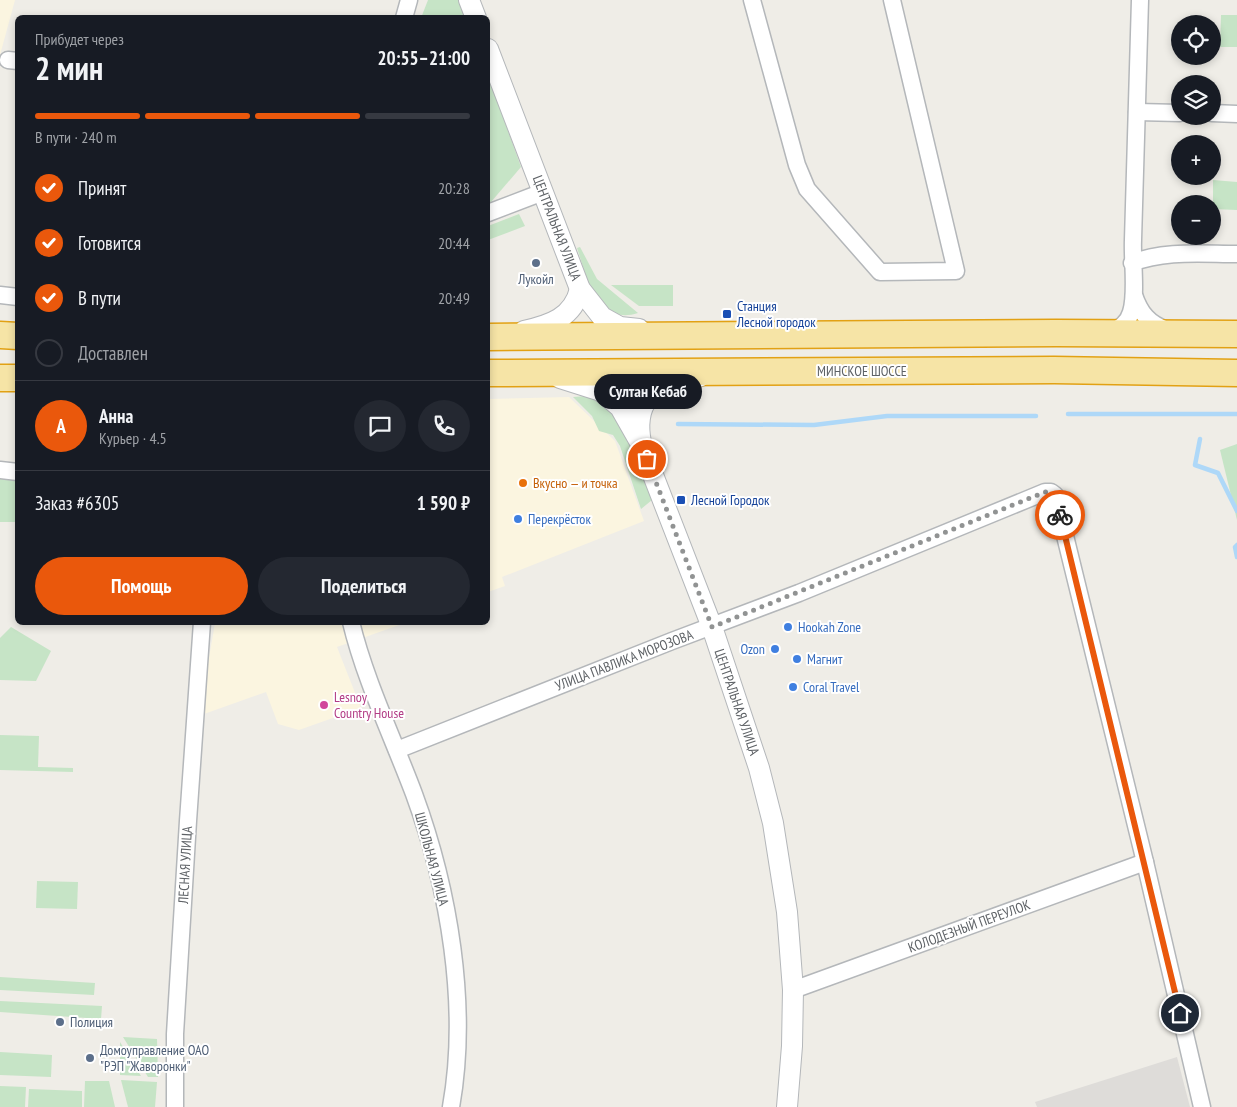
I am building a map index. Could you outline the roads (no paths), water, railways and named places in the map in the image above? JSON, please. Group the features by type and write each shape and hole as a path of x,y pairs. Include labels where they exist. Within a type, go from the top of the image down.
{"highway":[{"path":"493,337 1110,333 1237,334"},
{"path":"0,335 15,336"},
{"name":"МИНСКОЕ ШОССЕ","path":"490,373 1054,370 1237,373"},
{"path":"0,378 15,378"}],"street":[{"path":"405,15 410,0"},
{"path":"469,0 475,15"},
{"path":"752,0 797,165 807,188 880,272 956,271 892,0"},
{"path":"1110,333 1122,326 1132,312 1140,0"},
{"name":"ЦЕНТРАЛЬНАЯ УЛИЦА","path":"490,53 580,289 602,317 620,327 691,335"},
{"path":"1137,112 1171,113"},
{"path":"1221,113 1237,114"},
{"path":"490,213 542,192"},
{"path":"1132,263 1148,256 1168,254 1237,254"},
{"path":"493,337 556,321 571,310 577,300 580,289"},
{"path":"1133,293 1142,314 1151,322 1174,333"},
{"path":"0,295 15,297"},
{"name":"ЦЕНТРАЛЬНАЯ УЛИЦА","path":"534,372 576,382 601,391 620,407 641,444 712,627 759,768 773,823 787,912 793,990 792,1046 787,1107"},
{"path":"641,444 639,431 641,413 650,397 673,386 716,372"},
{"path":"0,470 15,472"},
{"name":"УЛИЦА ПАВЛИКА МОРОЗОВА","path":"396,750 712,627 1045,492 1051,492 1055,495 1145,862"},
{"name":"ЛЕСНАЯ УЛИЦА","path":"175,1107 175,1034 202,625"},
{"name":"ШКОЛЬНАЯ УЛИЦА","path":"352,625 414,795 442,887 452,943 457,1006 456,1081 451,1107"},
{"path":"1145,862 1202,1107"},
{"name":"КОЛОДЕЗНЫЙ ПЕРЕУЛОК","path":"793,990 1145,862"}],"waterway":[{"path":"1068,414 1237,414"},
{"path":"678,424 814,425 887,416 1036,416"},
{"path":"1200,439 1195,465 1218,473 1237,511"},
{"path":"1237,545 1235,547 1237,557"}],"place":[{"name":"Лукойл","path":"536,263"},
{"name":"Станция Лесной городок","path":"727,314"},
{"name":"Султан Кебаб","path":"647,459"},
{"name":"Вкусно — и точка","path":"523,483"},
{"name":"Лесной Городок","path":"681,500"},
{"name":"Перекрёсток","path":"518,519"},
{"name":"Hookah Zone","path":"788,627"},
{"name":"Ozon","path":"775,649"},
{"name":"Магнит","path":"797,659"},
{"name":"Coral Travel","path":"793,687"},
{"name":"Lesnoy Country House","path":"324,705"},
{"name":"Полиция","path":"60,1022"},
{"name":"Домоуправление ОАО \"РЭП \"Жаворонки\"","path":"90,1058"}]}
